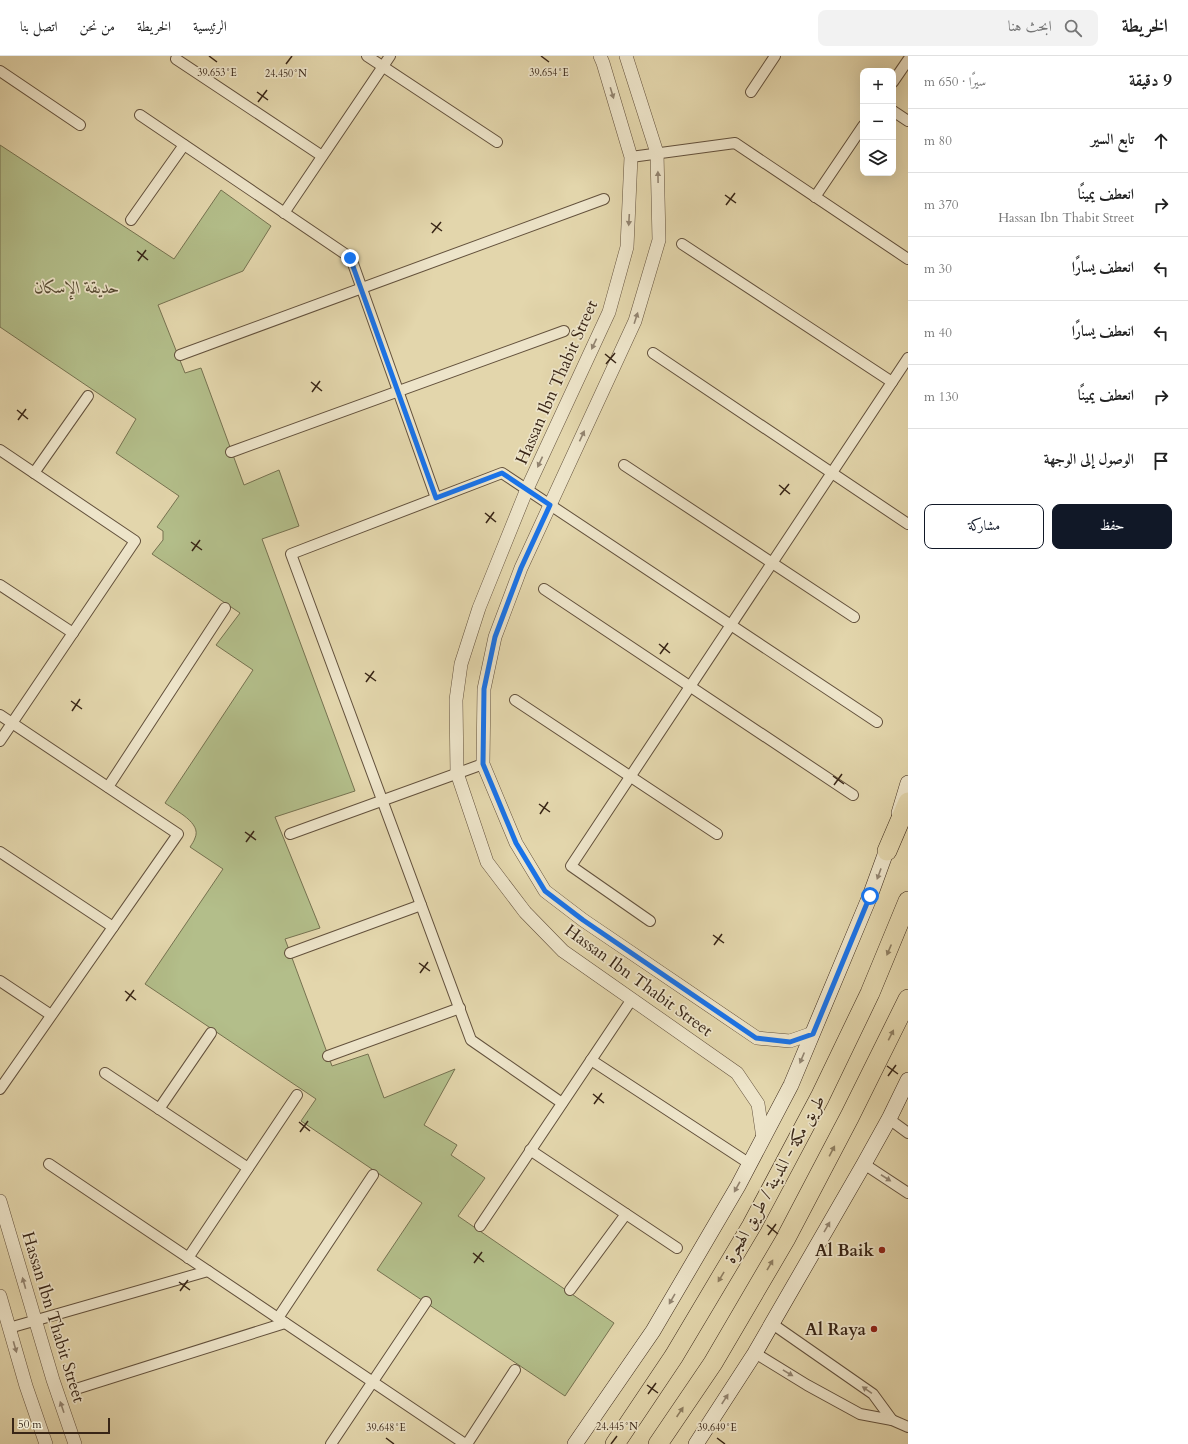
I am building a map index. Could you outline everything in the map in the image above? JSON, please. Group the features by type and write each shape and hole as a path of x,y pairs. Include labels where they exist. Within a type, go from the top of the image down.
{"highway":[{"path":"887,850 908,802"},
{"name":"طريق مكة - المدينة / طريق الهجرة","path":"615,1444 674,1356 752,1225 820,1097 870,993 908,901"},
{"path":"658,1444 713,1363 785,1240 850,1116 908,999"}],"main road":[{"path":"575,1444 653,1331 750,1164 791,1085 870,896 887,850 908,783"},
{"path":"696,1444 754,1353 864,1164 889,1119 908,1080"}],"street":[{"path":"367,56 497,142"},
{"path":"284,213 390,56"},
{"name":"Hassan Ibn Thabit Street","path":"600,56 604,63 631,157 627,247 609,312 527,489 479,608 462,664 456,700 457,773 487,862 525,912 563,951 737,1073 758,1104 763,1138"},
{"name":"Hassan Ibn Thabit Street","path":"626,56 657,153 659,240 635,321 521,568 495,637 484,689 483,764 516,843 545,891 583,920 756,1038 790,1042 813,1034"},
{"path":"751,92 775,56"},
{"path":"176,59 322,156"},
{"path":"896,78 908,60"},
{"path":"0,71 80,125"},
{"path":"896,112 908,121"},
{"path":"140,115 350,258 436,498"},
{"path":"815,197 860,130"},
{"path":"631,157 735,143 908,259"},
{"path":"131,220 184,145"},
{"path":"180,355 604,199"},
{"path":"682,244 892,382"},
{"path":"231,452 564,331"},
{"path":"653,354 908,524"},
{"path":"650,921 571,866 908,358"},
{"path":"34,473 88,396"},
{"path":"0,450 135,541 0,741"},
{"path":"624,465 854,617"},
{"path":"562,1103 472,1040 291,554 502,473 877,722"},
{"path":"0,585 73,633"},
{"path":"544,590 853,795"},
{"path":"108,787 225,608"},
{"path":"515,700 717,834"},
{"path":"0,715 178,834 0,1089"},
{"path":"290,834 483,764"},
{"path":"0,852 113,927"},
{"path":"290,953 421,905"},
{"path":"0,981 51,1015"},
{"path":"480,1226 632,999"},
{"path":"328,1056 460,1008"},
{"path":"159,1109 211,1033"},
{"path":"591,1060 750,1164"},
{"path":"105,1073 248,1168"},
{"path":"188,1258 297,1095"},
{"path":"889,1119 908,1133"},
{"path":"530,1150 677,1248"},
{"path":"49,1164 466,1444 515,1370"},
{"path":"864,1164 908,1193"},
{"path":"76,1389 282,1321 374,1175"},
{"name":"Hassan Ibn Thabit Street","path":"0,1201 53,1380 75,1444"},
{"path":"570,1290 626,1214"},
{"path":"9,1328 208,1271"},
{"path":"0,1296 26,1386 46,1444"},
{"path":"331,1444 426,1302"},
{"path":"771,1323 873,1394 892,1420"},
{"path":"754,1353 807,1385 860,1414 892,1420 908,1427"}],"green space":[{"name":"حديقة الإسكان","path":"0,145 174,259 221,190 271,226 243,271 158,305 185,373 201,368 244,485 279,470 299,526 262,539 355,791 275,817 320,928 285,939 332,1066 368,1054 384,1098 455,1069 424,1125 457,1145 451,1155 485,1178 458,1216 614,1323 565,1396 377,1270 422,1203 301,1121 316,1099 145,984 223,869 190,847 195,838 195,827 187,818 165,803 253,670 216,645 240,613 152,554 163,540 163,531 157,527 179,496 116,453 136,419 0,327"}],"place":[{"name":"Al Baik","path":"882,1250"},
{"name":"Al Raya","path":"874,1329"}],"route":[{"path":"350,258 436,498 502,473 550,505 521,568 495,637 484,689 483,764 516,843 545,891 583,920 756,1038 790,1042 813,1034 870,896"}]}
